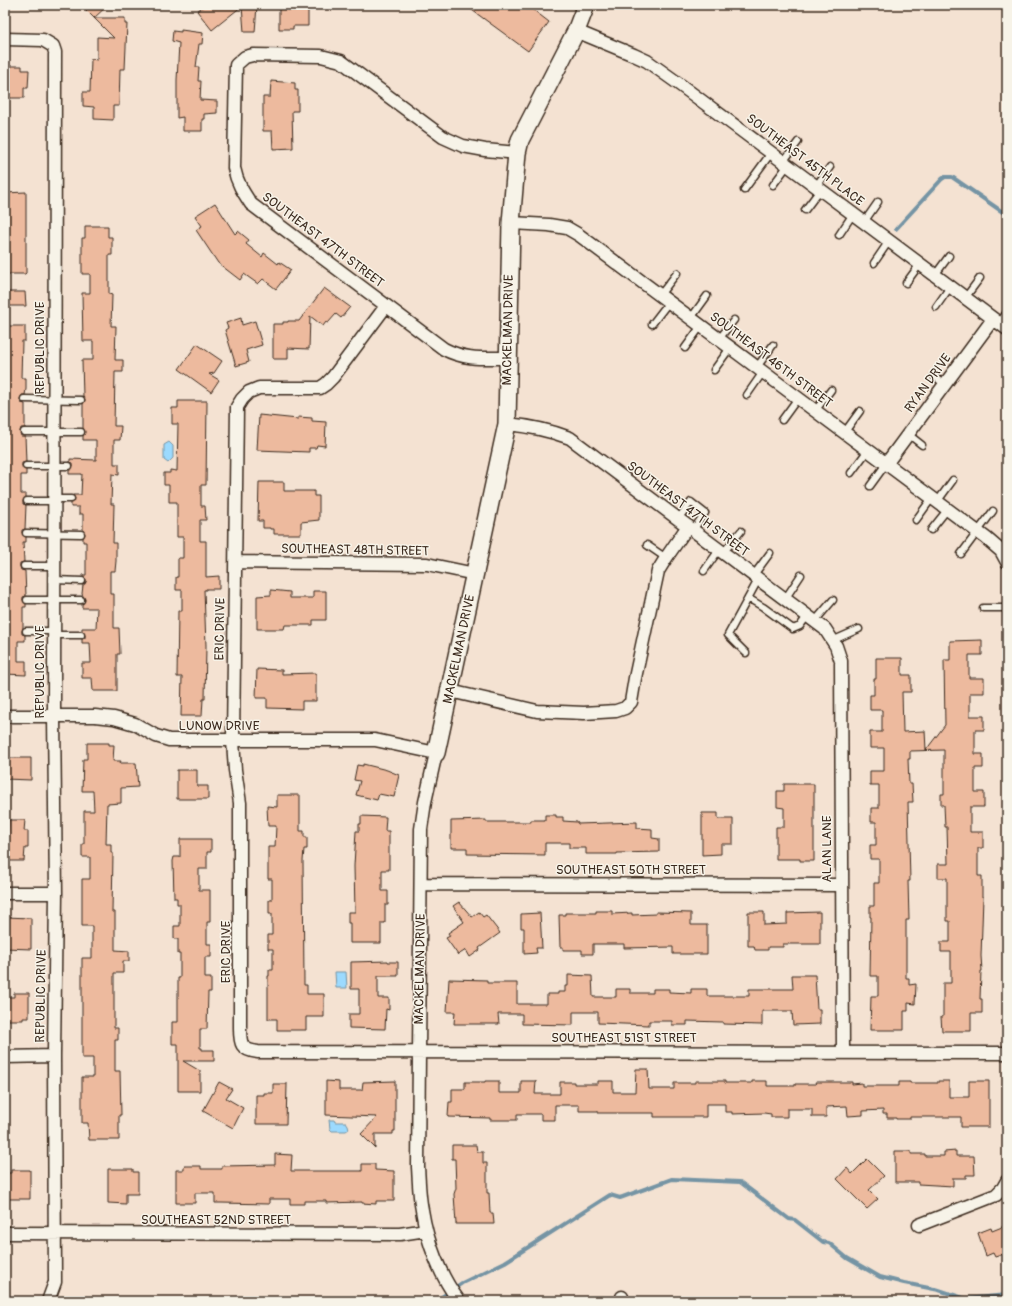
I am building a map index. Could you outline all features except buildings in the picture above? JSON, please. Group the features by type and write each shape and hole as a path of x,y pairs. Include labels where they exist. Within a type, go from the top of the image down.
{"street":[{"name":"MACKELMAN DRIVE","path":"457,1298 444,1278 426,1230 421,1209 418,1167 421,829 425,802 507,424 511,223 517,153 520,140 576,31 586,5"},
{"name":"SOUTHEAST 45TH PLACE","path":"576,31 647,61 1000,324"},
{"name":"REPUBLIC DRIVE","path":"5,39 43,40 50,44 54,49 55,61 55,1282 48,1301"},
{"name":"SOUTHEAST 47TH STREET","path":"508,358 472,358 455,355 444,350 251,204 236,179 234,168 234,74 236,65 245,57 253,55 321,56 341,61 443,137 463,146 517,153"},
{"name":"SOUTHEAST 46TH STREET","path":"511,223 549,225 567,228 579,235 977,532 1004,557"},
{"name":"ERIC DRIVE","path":"243,1047 240,1028 240,803 235,770 233,741 237,407 249,392 259,388 320,388 326,384 333,377 386,306"},
{"name":"RYAN DRIVE","path":"886,464 944,384 1000,324"},
{"name":"SOUTHEAST 47TH STREET","path":"507,424 531,426 570,438 811,618 825,629 835,643"},
{"path":"450,691 537,711 584,713 616,711 625,708 631,702 658,571 666,558 691,528"},
{"name":"SOUTHEAST 48TH STREET","path":"235,562 427,564 475,574"},
{"name":"ALAN LANE","path":"835,643 841,662 842,1053"},
{"name":"LUNOW DRIVE","path":"5,716 95,716 114,718 135,724 156,736 169,740 375,740 436,753"},
{"name":"SOUTHEAST 50TH STREET","path":"421,884 842,885"},
{"path":"5,893 56,893"},
{"name":"SOUTHEAST 51ST STREET","path":"243,1047 248,1051 258,1052 1007,1053"},
{"path":"5,1057 54,1056"},
{"path":"918,1225 996,1195 1007,1181"},
{"name":"SOUTHEAST 52ND STREET","path":"5,1233 400,1234 426,1230"}],"lane":[{"path":"773,185 798,142"},
{"path":"744,190 771,153"},
{"path":"805,210 830,166"},
{"path":"864,222 878,202"},
{"path":"839,235 854,214"},
{"path":"874,262 889,241"},
{"path":"935,275 949,256"},
{"path":"906,283 920,264"},
{"path":"652,324 677,273"},
{"path":"965,298 980,278"},
{"path":"936,307 950,287"},
{"path":"690,318 707,296"},
{"path":"1000,324 1007,312"},
{"path":"719,339 734,320"},
{"path":"685,348 701,326"},
{"path":"747,395 773,345"},
{"path":"714,370 730,348"},
{"path":"934,376 944,384"},
{"path":"815,411 831,390"},
{"path":"782,420 798,398"},
{"path":"24,399 81,400"},
{"path":"844,432 860,411"},
{"path":"24,432 81,432"},
{"path":"908,434 922,445"},
{"path":"851,473 868,450"},
{"path":"870,486 886,464"},
{"path":"26,466 69,466"},
{"path":"931,530 939,504 953,480"},
{"path":"27,501 71,499"},
{"path":"678,519 690,502 705,513 691,528"},
{"path":"916,520 939,504"},
{"path":"960,554 993,510"},
{"path":"704,571 741,531"},
{"path":"26,533 81,534"},
{"path":"648,545 666,558"},
{"path":"746,653 728,635 770,553"},
{"path":"24,566 54,566"},
{"path":"785,599 801,575"},
{"path":"54,580 82,581"},
{"path":"748,598 763,607 793,630 833,600"},
{"path":"27,600 81,600"},
{"path":"983,608 1007,608"},
{"path":"835,643 859,629"},
{"path":"26,631 81,635"}],"water":[{"path":"169,442 173,446 173,458 168,463 164,460 164,445"},
{"path":"335,972 346,972 347,988 336,988"},
{"path":"329,1120 334,1120 335,1122 346,1122 349,1129 346,1131 332,1131 330,1129"}],"waterway":[{"path":"896,229 945,177 952,177 1007,215"},
{"path":"436,1301 462,1283 505,1262 610,1195 620,1198 672,1179 740,1182 789,1219 795,1220 823,1242 829,1243 847,1258 880,1277 939,1290 966,1299 1007,1295"}]}
